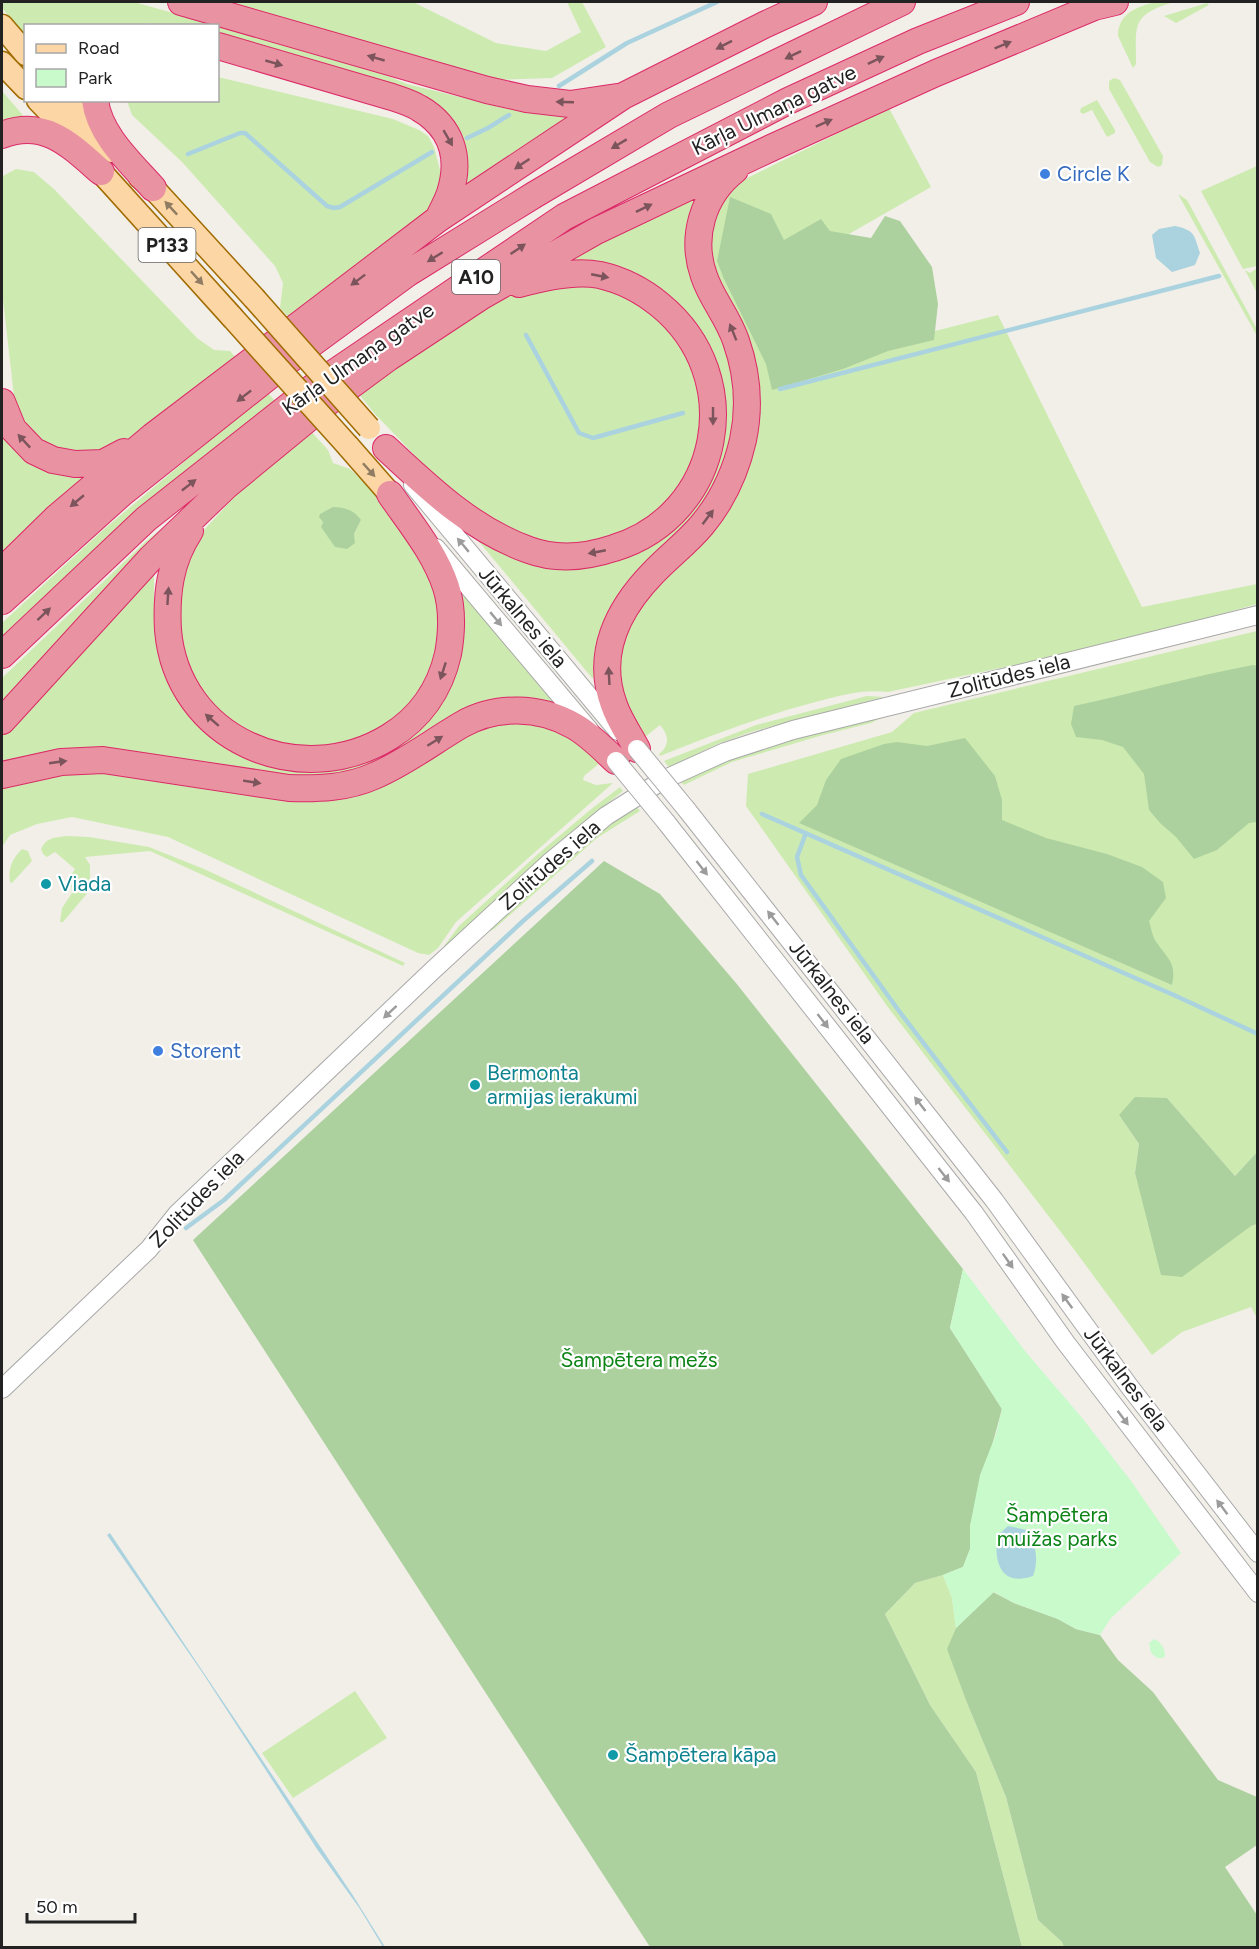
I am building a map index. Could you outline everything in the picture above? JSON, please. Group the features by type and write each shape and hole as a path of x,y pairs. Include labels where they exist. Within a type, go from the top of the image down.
{"highway":[{"path":"181,2 487,90 527,99 570,104 623,96"},
{"path":"2,571 56,518 153,436 438,219 623,96 814,2"},
{"name":"Kārļa Ulmaņa gatve","path":"2,601 122,493 288,361 408,273 669,115 902,2"},
{"name":"Kārļa Ulmaņa gatve","path":"2,655 146,519 316,385 564,217 788,101 918,41 1016,2"},
{"path":"2,721 151,558 226,486 327,403 388,358 482,296 596,231 771,148 936,73 1104,4"},
{"path":"219,46 392,97 419,108 439,125 452,143 455,162 450,193 438,219"},
{"path":"95,102 111,139 153,188"},
{"path":"2,135 24,129 47,132 70,145 101,172"},
{"path":"626,755 619,717 609,688 608,657 615,626 624,608 638,589 694,534 713,511 732,475 741,447 746,418 746,380 737,342 704,276 699,260 698,242 701,220 710,199 726,177 771,148"},
{"path":"386,448 430,489 468,519 513,543 543,554 582,555 621,546 642,537 669,517 697,481 707,455 712,430 712,399 707,372 686,332 665,309 627,284 585,273 520,283 482,296"},
{"path":"2,402 13,429 34,451 53,460 75,464 103,463 153,436"},
{"path":"226,486 186,537 171,572 167,615 169,638 177,670 188,692 203,712 231,735 246,744 270,753 312,760 337,758 362,751 396,732 412,720 432,696 446,663 452,613 446,587 434,558 390,494"},
{"path":"2,775 42,765 103,760 289,788 315,789 339,786 362,781 385,771 470,720 507,711 535,712 562,720 626,755"}],"main road":[{"path":"2,26 24,52"},
{"path":"2,63 24,86"},
{"name":"P133","path":"40,102 74,137 101,172 390,494"},
{"name":"P133","path":"68,102 118,158 153,188 254,298 386,448"}],"street":[{"name":"Jūrkalnes iela","path":"386,448 420,493 623,736 626,755 666,822 974,1213 1066,1343 1257,1593"},
{"name":"Jūrkalnes iela","path":"390,494 626,755 687,810 994,1200 1129,1386 1257,1553"},
{"name":"Zolitūdes iela","path":"2,1389 149,1249 186,1206 432,971 549,863 597,823 663,780 714,756 793,730 1257,615"}],"green space":[{"path":"2,2 134,2 212,24 24,24 24,34 2,8"},
{"path":"211,2 413,2 496,43 546,51 581,32 567,2 582,2 606,47 552,78 494,80"},
{"path":"1155,2 1174,2 1150,12 1139,23 1136,39 1136,64 1133,68 1118,36 1121,22 1130,12"},
{"path":"1207,3 1209,5 1176,23 1164,16"},
{"path":"219,26 378,72 407,84 504,108 573,118 462,195 450,128 219,40"},
{"path":"219,77 393,119 419,130 428,136 434,147 442,178 430,212 292,320 280,308 283,283 275,266 182,162 132,115 127,102 219,102"},
{"path":"1114,78 1120,80 1163,156 1162,165 1158,167 1150,162 1109,89 1109,81"},
{"path":"2,91 27,120 2,125"},
{"path":"1097,100 1115,130 1115,133 1107,137 1092,110 1083,114 1080,112 1081,108"},
{"path":"889,108 931,187 849,234 896,341 998,315 1142,607 1257,584 1257,604 1146,635 1043,659 888,692 858,692 831,698 792,708 660,756 659,754 667,744 667,736 663,729 660,725 645,737 618,690 621,632 750,453 707,235 729,187"},
{"path":"1257,166 1257,266 1243,269 1201,191"},
{"path":"16,169 34,172 55,190 197,338 214,350 230,351 240,362 153,427 101,456 53,452 23,422 15,405 2,291 2,181 3,176"},
{"path":"696,193 699,200 713,309 738,386 729,464 683,535 600,675 592,678 476,538 563,568 705,487 698,332 558,264"},
{"path":"1178,194 1187,200 1257,329 1257,336"},
{"path":"730,197 771,214 784,240 821,219 830,231 871,238 885,216 900,221 932,267 938,304 934,340 888,351 843,369 772,390 766,364 717,261"},
{"path":"1257,268 1257,293 1245,270 1250,273"},
{"path":"560,283 601,286 643,306 669,327 691,362 703,400 699,447 679,489 658,511 622,535 563,548 513,533 454,496 375,414 358,393 430,339 511,293"},
{"path":"267,392 276,402 2,639 2,623 102,531"},
{"path":"308,428 328,450 333,463 350,469 378,496 428,569 440,602 440,638 431,677 414,701 387,726 348,745 289,748 254,737 210,706 186,669 175,603 189,551 204,530 246,484","holes":["361,520 354,534 321,527 323,522"]},
{"path":"2,429 19,452 36,466 58,475 86,478 2,556"},
{"path":"196,501 2,712 2,678 145,542"},
{"path":"333,507 349,510 361,520 354,534 355,543 347,549 335,547 321,527 323,522 319,517 320,514"},
{"path":"153,572 154,620 161,658 264,763 407,737 458,589 557,706 535,704 338,779 2,766 2,736"},
{"path":"1257,631 1257,1152 1235,1176 1167,1098 1119,1115 1139,1144 1135,1173 1144,1204 1251,1226 1257,1224 1257,1318 1251,1307 1182,1332 1152,1355 1070,1244 887,1006 746,806 748,774 892,732 914,713"},
{"path":"1253,665 1258,666 1257,822 1249,823 1217,850 1194,859 1149,810 1144,774 1123,747 1102,740 1076,737 1071,724 1074,706"},
{"path":"867,696 884,697 754,731 720,743 669,767 664,761 756,725"},
{"path":"887,715 871,723 732,762 684,785 680,781 756,749"},
{"path":"508,719 560,728 600,763 584,776 583,780 596,785 613,783 456,922 438,948 429,955 418,953 168,837 72,817 37,824 10,835 2,847 2,783 74,768 293,796 460,734"},
{"path":"965,738 995,776 1002,800 1002,820 1046,838 1107,854 1142,867 1163,882 1166,898 1149,921 1155,940 1172,965 1172,985 799,823 817,805 826,780 841,759 884,744 897,742 927,746"},
{"path":"620,787 623,791 553,847 444,946 459,926 539,853"},
{"path":"636,806 640,811 597,838 494,929 483,935 589,839"},
{"path":"66,836 89,837 149,847 204,869 405,963 403,966 150,851 85,857 90,865 90,890 63,922 60,922 62,908 72,893 70,877 75,869 55,852 47,857 41,849 48,840"},
{"path":"22,849 28,851 32,861 12,883 10,882 10,868"},
{"name":"Šampētera mežs","path":"604,861 660,894 736,983 963,1269 950,1328 1002,1409 970,1526 970,1549 963,1567 915,1583 885,1614 930,1705 976,1772 1022,1947 650,1947 193,1240"},
{"path":"1135,1097 1167,1098 1235,1176 1257,1152 1257,1224 1251,1226 1182,1277 1161,1275 1135,1173 1139,1144 1119,1115"},
{"name":"Šampētera muižas parks","path":"963,1269 1025,1351 1083,1419 1131,1481 1181,1553 1111,1618 1100,1635 1076,1629 1058,1619 1014,1603 994,1592 956,1628 952,1598 943,1575 963,1567 970,1549 970,1526 980,1475 996,1434 1002,1409 950,1328"},
{"path":"943,1575 952,1598 956,1628 948,1649 967,1703 1006,1797 1038,1920 1062,1942 1064,1947 1022,1947 976,1772 930,1705 885,1614 915,1583"},
{"path":"993,1592 1014,1603 1058,1619 1076,1629 1100,1635 1118,1660 1153,1692 1218,1780 1257,1797 1257,1845 1225,1867 1257,1915 1257,1947 1064,1947 1062,1942 1038,1920 1006,1797 947,1649 956,1628"},
{"path":"1154,1639 1163,1648 1165,1656 1163,1658 1157,1658 1151,1653 1149,1643"},
{"path":"355,1691 387,1738 293,1798 262,1753"}],"water":[{"path":"1175,226 1193,234 1200,253 1195,265 1172,272 1156,258 1152,235 1159,229"},
{"path":"1008,1526 1027,1530 1030,1536 1036,1558 1033,1576 1022,1579 1013,1578 1002,1570 997,1555 997,1536"},
{"path":"110,1533 352,1894 385,1947 317,1849 202,1672 107,1535"}],"waterway":[{"path":"559,86 627,43 717,2"},
{"path":"467,138 509,115"},
{"path":"188,154 245,133 327,206 334,208 340,207 432,152"},
{"path":"780,389 1219,276"},
{"path":"526,335 579,433 593,438 683,413"},
{"path":"762,814 1258,1034"},
{"path":"806,833 797,857 801,875 899,1011 1007,1152"},
{"path":"186,1228 224,1200 523,921 592,861"}],"place":[{"name":"Circle K","path":"1045,174"},
{"name":"Viada","path":"46,884"},
{"name":"Storent","path":"158,1051"},
{"name":"Bermonta armijas ierakumi","path":"475,1085"},
{"name":"Šampētera kāpa","path":"613,1755"}]}
